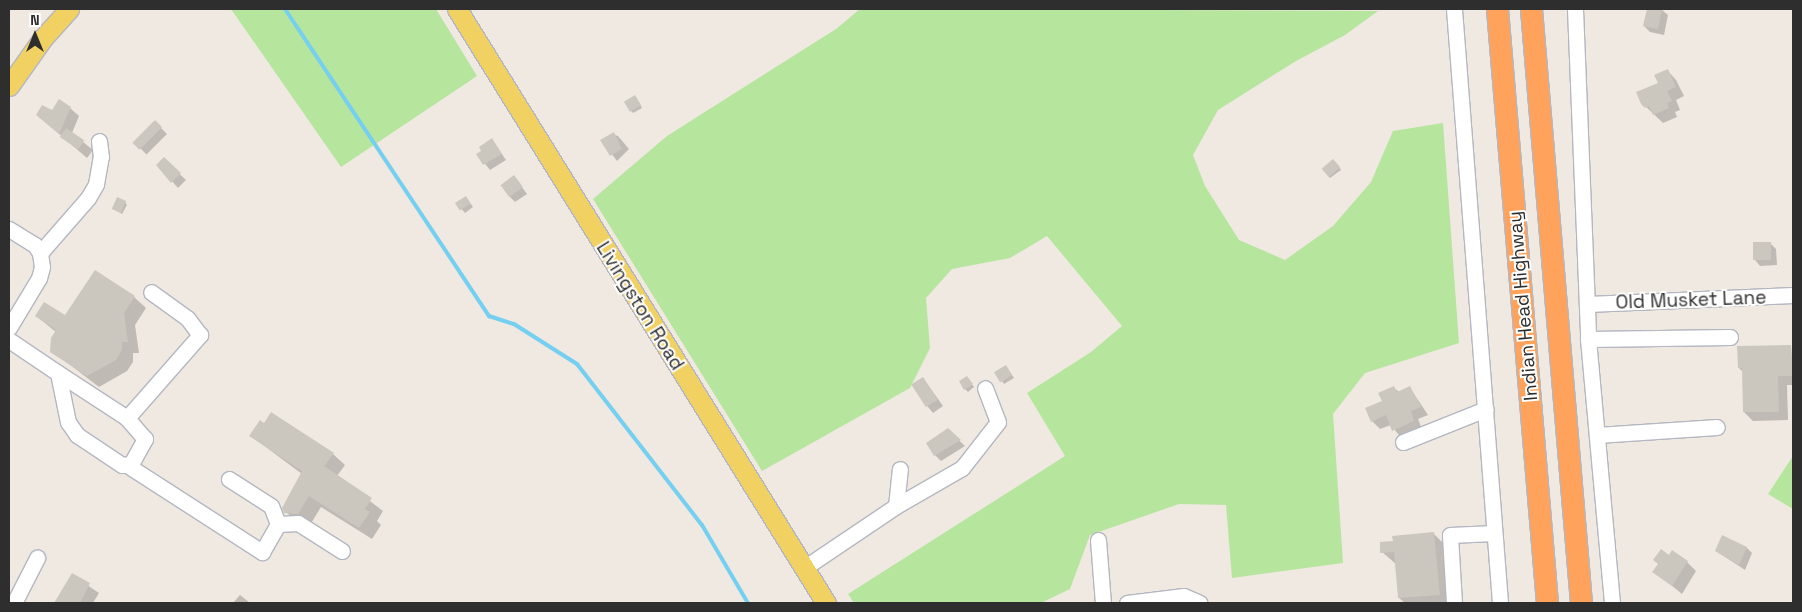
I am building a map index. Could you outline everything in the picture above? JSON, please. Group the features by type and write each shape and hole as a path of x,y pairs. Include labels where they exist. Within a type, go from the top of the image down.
{"highway":[{"name":"Indian Head Highway","path":"1497,9 1512,154 1547,603"},
{"name":"Indian Head Highway","path":"1532,9 1581,603"}],"main road":[{"path":"9,86 43,38 69,9"},
{"name":"Livingston Road","path":"456,9 826,603"}],"street":[{"path":"1454,9 1500,603"},
{"path":"1575,9 1588,339 1612,603"},
{"path":"40,253 88,198 96,184 101,157 99,141"},
{"path":"9,229 34,245 40,253 42,266 39,278 9,328"},
{"path":"126,418 200,334 186,318 150,292"},
{"name":"Old Musket Lane","path":"1588,304 1793,295"},
{"path":"1588,339 1730,337"},
{"path":"9,340 126,418 145,439 131,464 127,465"},
{"path":"58,373 72,429 122,465 127,465 262,552 278,524 272,506 229,479"},
{"path":"804,568 896,506 962,468 998,422 985,388"},
{"path":"1403,442 1486,409"},
{"path":"1597,435 1717,427"},
{"path":"896,506 900,470"},
{"path":"278,524 298,523 342,551"},
{"path":"1454,603 1450,535 1494,533"},
{"path":"1098,540 1103,603"},
{"path":"14,603 37,558"},
{"path":"1128,603 1184,596 1200,603"}],"green space":[{"path":"231,9 436,9 477,76 341,167"},
{"path":"860,9 1378,11 1345,35 1296,61 1218,110 1193,155 1205,186 1239,240 1285,260 1333,226 1371,182 1393,131 1443,123 1459,343 1365,373 1333,414 1343,563 1232,578 1226,505 1179,504 1090,535 1070,589 1041,603 854,603 848,594 1065,456 1027,393 1091,352 1122,326 1047,236 1010,258 952,269 926,298 930,348 910,388 762,471 593,199 667,136 836,29"},
{"path":"1793,456 1793,509 1768,494"}],"building":[{"path":"1647,9 1662,9 1658,29 1643,26"},
{"path":"1668,69 1676,87 1667,91 1672,101 1667,103 1669,108 1653,115 1649,106 1645,108 1641,104 1636,92 1658,83 1654,75"},
{"path":"635,95 641,105 630,112 624,102"},
{"path":"59,99 71,107 59,134 36,115 42,105 52,110"},
{"path":"155,120 162,127 139,150 132,143"},
{"path":"66,128 84,140 78,149 60,137"},
{"path":"614,132 622,149 610,156 600,140"},
{"path":"492,138 502,154 483,165 476,154 481,151 479,147"},
{"path":"164,157 181,173 171,183 156,165"},
{"path":"1333,159 1340,167 1329,177 1322,169"},
{"path":"514,175 523,187 509,197 500,185"},
{"path":"466,196 471,204 460,211 455,203"},
{"path":"117,197 126,201 121,213 112,209"},
{"path":"1753,242 1771,242 1771,260 1753,260"},
{"path":"95,270 135,296 124,313 128,342 122,342 122,350 116,360 87,376 50,352 51,338 56,330 35,316 44,302 65,315"},
{"path":"1791,345 1793,376 1778,376 1779,412 1743,412 1742,368 1738,368 1737,346"},
{"path":"1006,365 1012,375 1000,382 994,372"},
{"path":"967,376 973,384 964,390 959,381"},
{"path":"923,377 938,400 926,407 911,385"},
{"path":"1394,386 1397,392 1410,386 1421,407 1411,411 1414,421 1392,431 1386,415 1371,422 1365,408 1382,401 1378,393"},
{"path":"271,412 334,453 324,466 372,498 365,509 370,512 359,528 309,496 298,514 284,513 282,508 302,471 249,436 260,420 264,423"},
{"path":"948,428 961,440 934,456 926,443"},
{"path":"1434,532 1440,595 1398,598 1394,552 1380,553 1380,542 1393,541 1392,536"},
{"path":"1722,535 1747,547 1739,565 1715,551"},
{"path":"1661,549 1669,555 1672,550 1688,561 1672,586 1652,572 1658,564 1653,560"},
{"path":"72,573 90,583 80,603 54,603"}],"waterway":[{"path":"285,9 489,316 514,324 577,364 702,525 748,603"}]}
